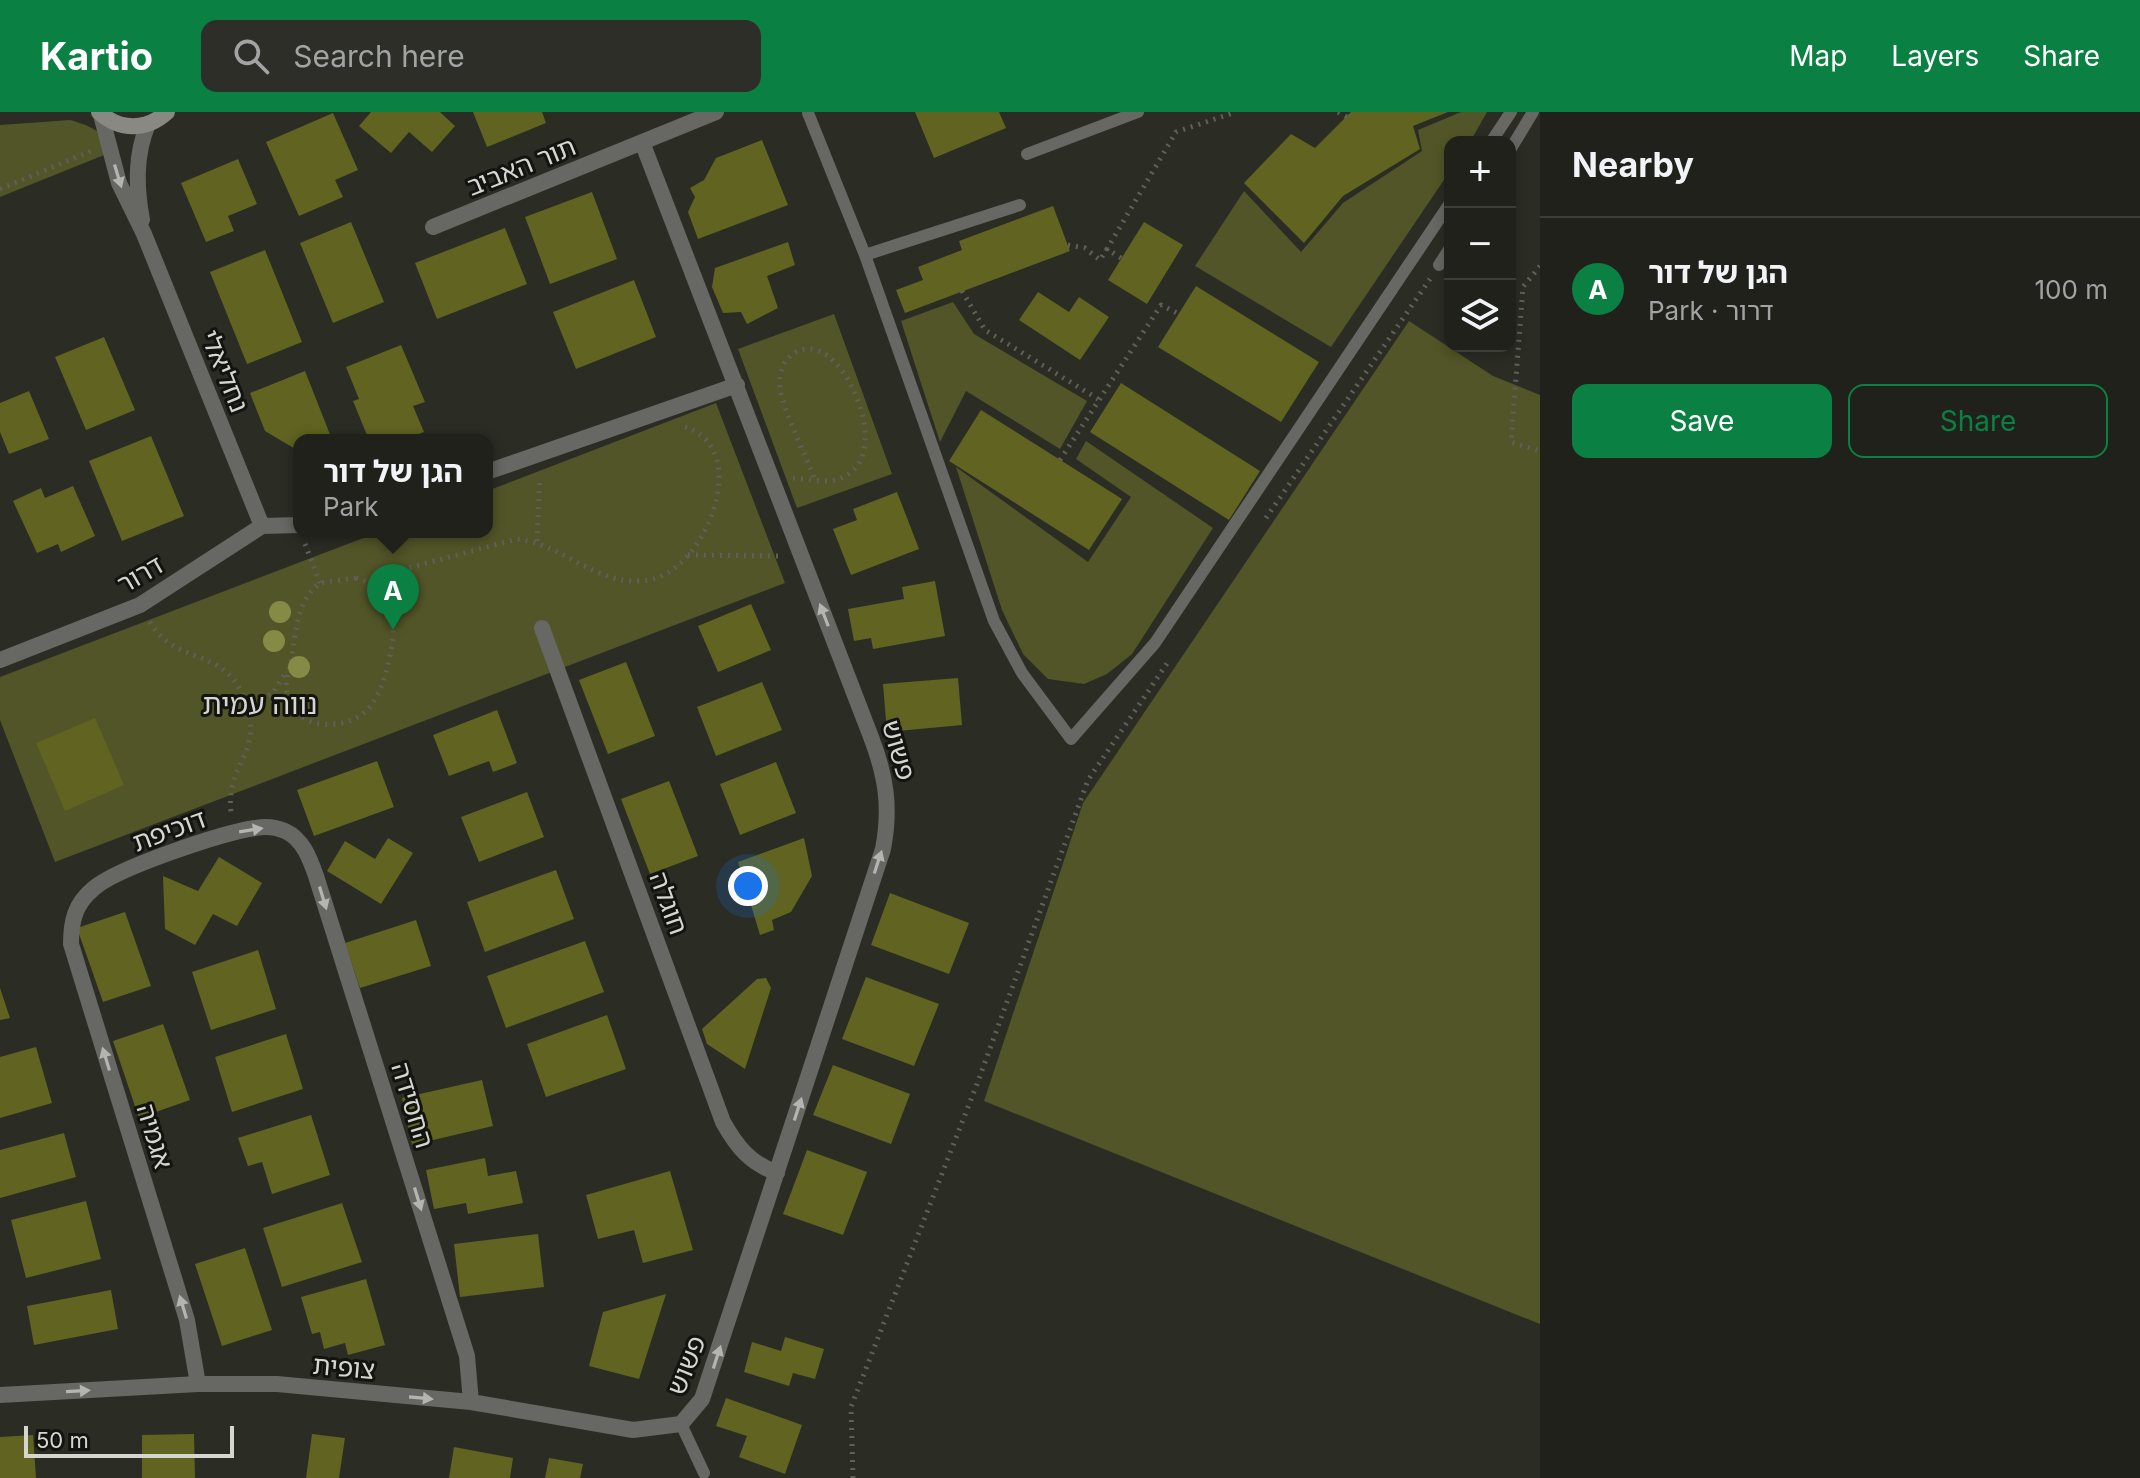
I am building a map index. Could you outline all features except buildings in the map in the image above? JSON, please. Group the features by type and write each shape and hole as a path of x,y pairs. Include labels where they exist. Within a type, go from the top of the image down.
{"street":[{"name":"תור האביב","path":"433,227 716,112"},
{"path":"100,113 128,127 148,124 167,113"},
{"name":"נחליאלי","path":"100,113 119,183 144,234 262,526"},
{"name":"נחליאלי","path":"144,234 137,177 148,124"},
{"name":"פשוש","path":"642,142 882,764 889,818 883,849 706,1388 692,1414 681,1424"},
{"path":"493,470 737,385"},
{"path":"262,526 293,525"},
{"name":"דרור","path":"0,660 140,605 262,526"},
{"name":"חוגלה","path":"542,628 723,1122 737,1147 753,1162 777,1173"},
{"name":"דוכיפת","path":"79,904 94,887 115,875 233,833 257,828 286,832"},
{"name":"החסידה","path":"286,832 305,849 316,876 467,1356 471,1402"},
{"name":"אגמיה","path":"79,904 71,921 71,944 187,1320 198,1384"},
{"name":"צופית","path":"0,1395 198,1384 277,1384 471,1402 633,1430 681,1424"}],"lane":[{"path":"1027,154 1138,112"},
{"path":"1495,136 1511,112"},
{"path":"1516,140 1533,112"},
{"path":"808,113 865,255 994,621 1022,673 1071,739 1098,713 1155,643 1447,208"},
{"path":"865,255 1020,205"},
{"path":"1439,265 1444,257"},
{"path":"681,1424 704,1473"}],"path":[{"path":"1068,245 1085,248 1100,260 1176,132 1236,112"},
{"path":"1338,112 1347,117"},
{"path":"0,189 85,151 111,150"},
{"path":"1107,249 1121,258"},
{"path":"1261,526 1439,265"},
{"path":"1540,266 1523,287 1511,442 1540,451"},
{"path":"962,291 985,330 1098,399"},
{"path":"1060,460 1161,305 1179,314"},
{"path":"772,477 815,480 837,480 853,470 865,453 865,421 854,392 832,359 817,349 801,348 788,356 782,368 780,388 815,480"},
{"path":"373,584 401,570 517,539 537,541 585,568 635,581 650,580 671,572 687,555 714,510 719,488 719,469 712,448 700,433 672,425"},
{"path":"537,541 537,479 550,472"},
{"path":"302,538 320,583"},
{"path":"687,555 802,556"},
{"path":"356,578 373,584 388,598 392,645 379,698 364,713 332,725 311,722 298,715 288,701 286,686 303,601 320,583 356,578"},
{"path":"140,605 156,633 169,643 221,665 237,682 246,704 249,744 229,788 233,833"},
{"path":"853,1478 851,1407 977,1084 1088,780 1174,652"},
{"path":"246,704 272,694 290,663"}],"green space":[{"path":"1461,112 1487,112 1473,136 1444,136 1444,180 1331,347 1195,266 1244,191 1301,252 1343,203 1422,151 1418,130"},
{"path":"70,120 96,130 114,151 0,197 0,125"},
{"path":"953,302 974,334 1087,401 1060,449 966,391 940,442 901,321"},
{"path":"834,314 892,474 797,508 738,349"},
{"path":"1409,321 1444,344 1444,352 1456,352 1493,376 1540,395 1540,1324 984,1101 1083,803"},
{"path":"716,403 785,583 55,862 0,720 0,677 363,538 493,538 493,489"},
{"path":"1086,441 1213,528 1132,654 1107,674 1084,684 1048,679 1023,654 1002,610 956,467 1088,562 1131,497 1076,459"}],"place":[{"name":"הגן של דור","path":"393,630"}],"district":[{"name":"נווה עמית","path":"260,704"}]}
